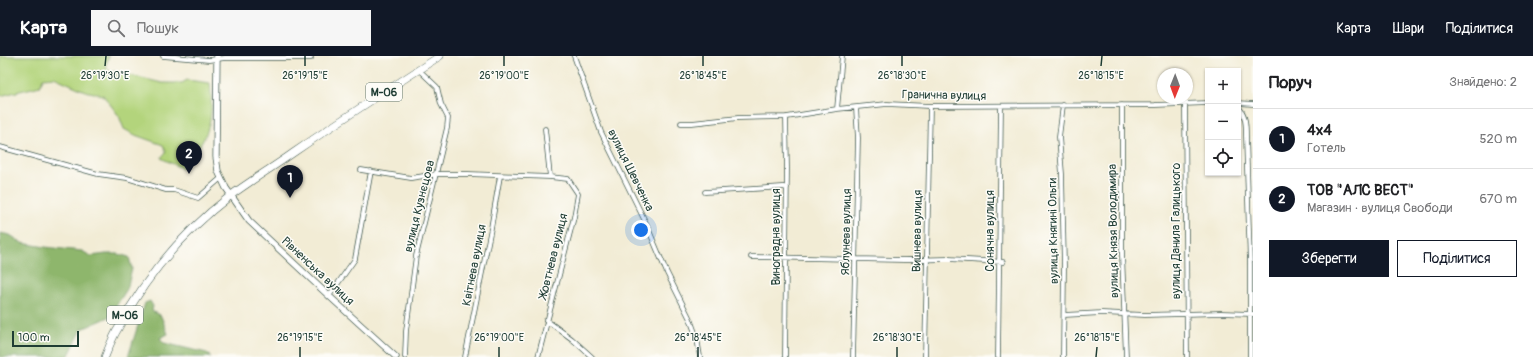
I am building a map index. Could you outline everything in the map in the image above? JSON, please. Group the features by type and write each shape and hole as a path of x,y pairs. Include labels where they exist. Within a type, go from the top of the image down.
{"highway":[{"name":"М-06","path":"105,357 118,327 151,276 191,231 231,196 349,115 440,56"}],"main road":[{"name":"Рівненська вулиця","path":"217,58 216,157 221,178 231,196 249,221 396,357"}],"street":[{"path":"163,56 210,60 217,58 311,58"},
{"name":"вулиця Шевченка","path":"574,56 601,132 645,221 667,273 690,319 697,338 700,357"},
{"path":"837,110 842,56"},
{"name":"вулиця Кузнєцова","path":"406,357 406,331 416,256 428,201 437,174 445,141 448,118 441,104 437,87 418,70"},
{"name":"Гранична вулиця","path":"1193,104 1205,103"},
{"name":"Гранична вулиця","path":"681,123 738,118 786,117 888,104 930,106 1001,106 1185,104"},
{"name":"вулиця Данила Галицького","path":"1185,104 1187,357"},
{"path":"1241,104 1253,104"},
{"path":"1241,107 1247,104"},
{"name":"вулиця Княгині Ольги","path":"1063,105 1059,137 1063,188 1063,357"},
{"name":"вулиця Князя Володимира","path":"1122,105 1122,254 1126,357"},
{"name":"Вишнева вулиця","path":"925,357 930,106"},
{"name":"Сонячна вулиця","path":"998,357 1001,262 1001,106"},
{"name":"Яблунева вулиця","path":"853,357 855,304 854,258 858,138 856,108"},
{"path":"1241,112 1246,131 1252,314 1250,357"},
{"name":"Виноградна вулиця","path":"785,357 787,188 786,117"},
{"path":"545,129 550,177"},
{"path":"0,147 98,174 127,178 166,190 174,190 198,198 221,178"},
{"name":"Жовтнева вулиця","path":"361,170 411,178 437,174 550,177 568,179 578,194 574,217 546,320 538,357"},
{"path":"329,296 355,259 371,171"},
{"name":"Квітнева вулиця","path":"465,357 489,243 500,176"},
{"path":"705,192 787,188"},
{"path":"751,257 926,260 949,259 1001,262"},
{"path":"1064,315 1102,313 1252,314"},
{"path":"546,320 572,339 592,357"}],"green space":[{"path":"0,56 109,56 105,67 109,70 162,83 182,83 187,80 210,83 211,110 207,131 200,146 183,169 161,158 166,152 163,145 135,135 124,129 119,116 103,95 85,91 54,77 43,78 40,86 0,96"},
{"path":"0,233 10,235 22,243 82,251 91,256 118,254 129,257 132,269 127,289 109,317 82,329 68,357 0,357"},
{"path":"150,301 153,306 152,311 161,316 168,334 160,338 164,343 207,353 211,357 128,357 145,303"}],"place":[{"name":"ТОВ \"АЛС ВЕСТ\"","path":"189,174"},
{"name":"4x4","path":"290,198"}]}
